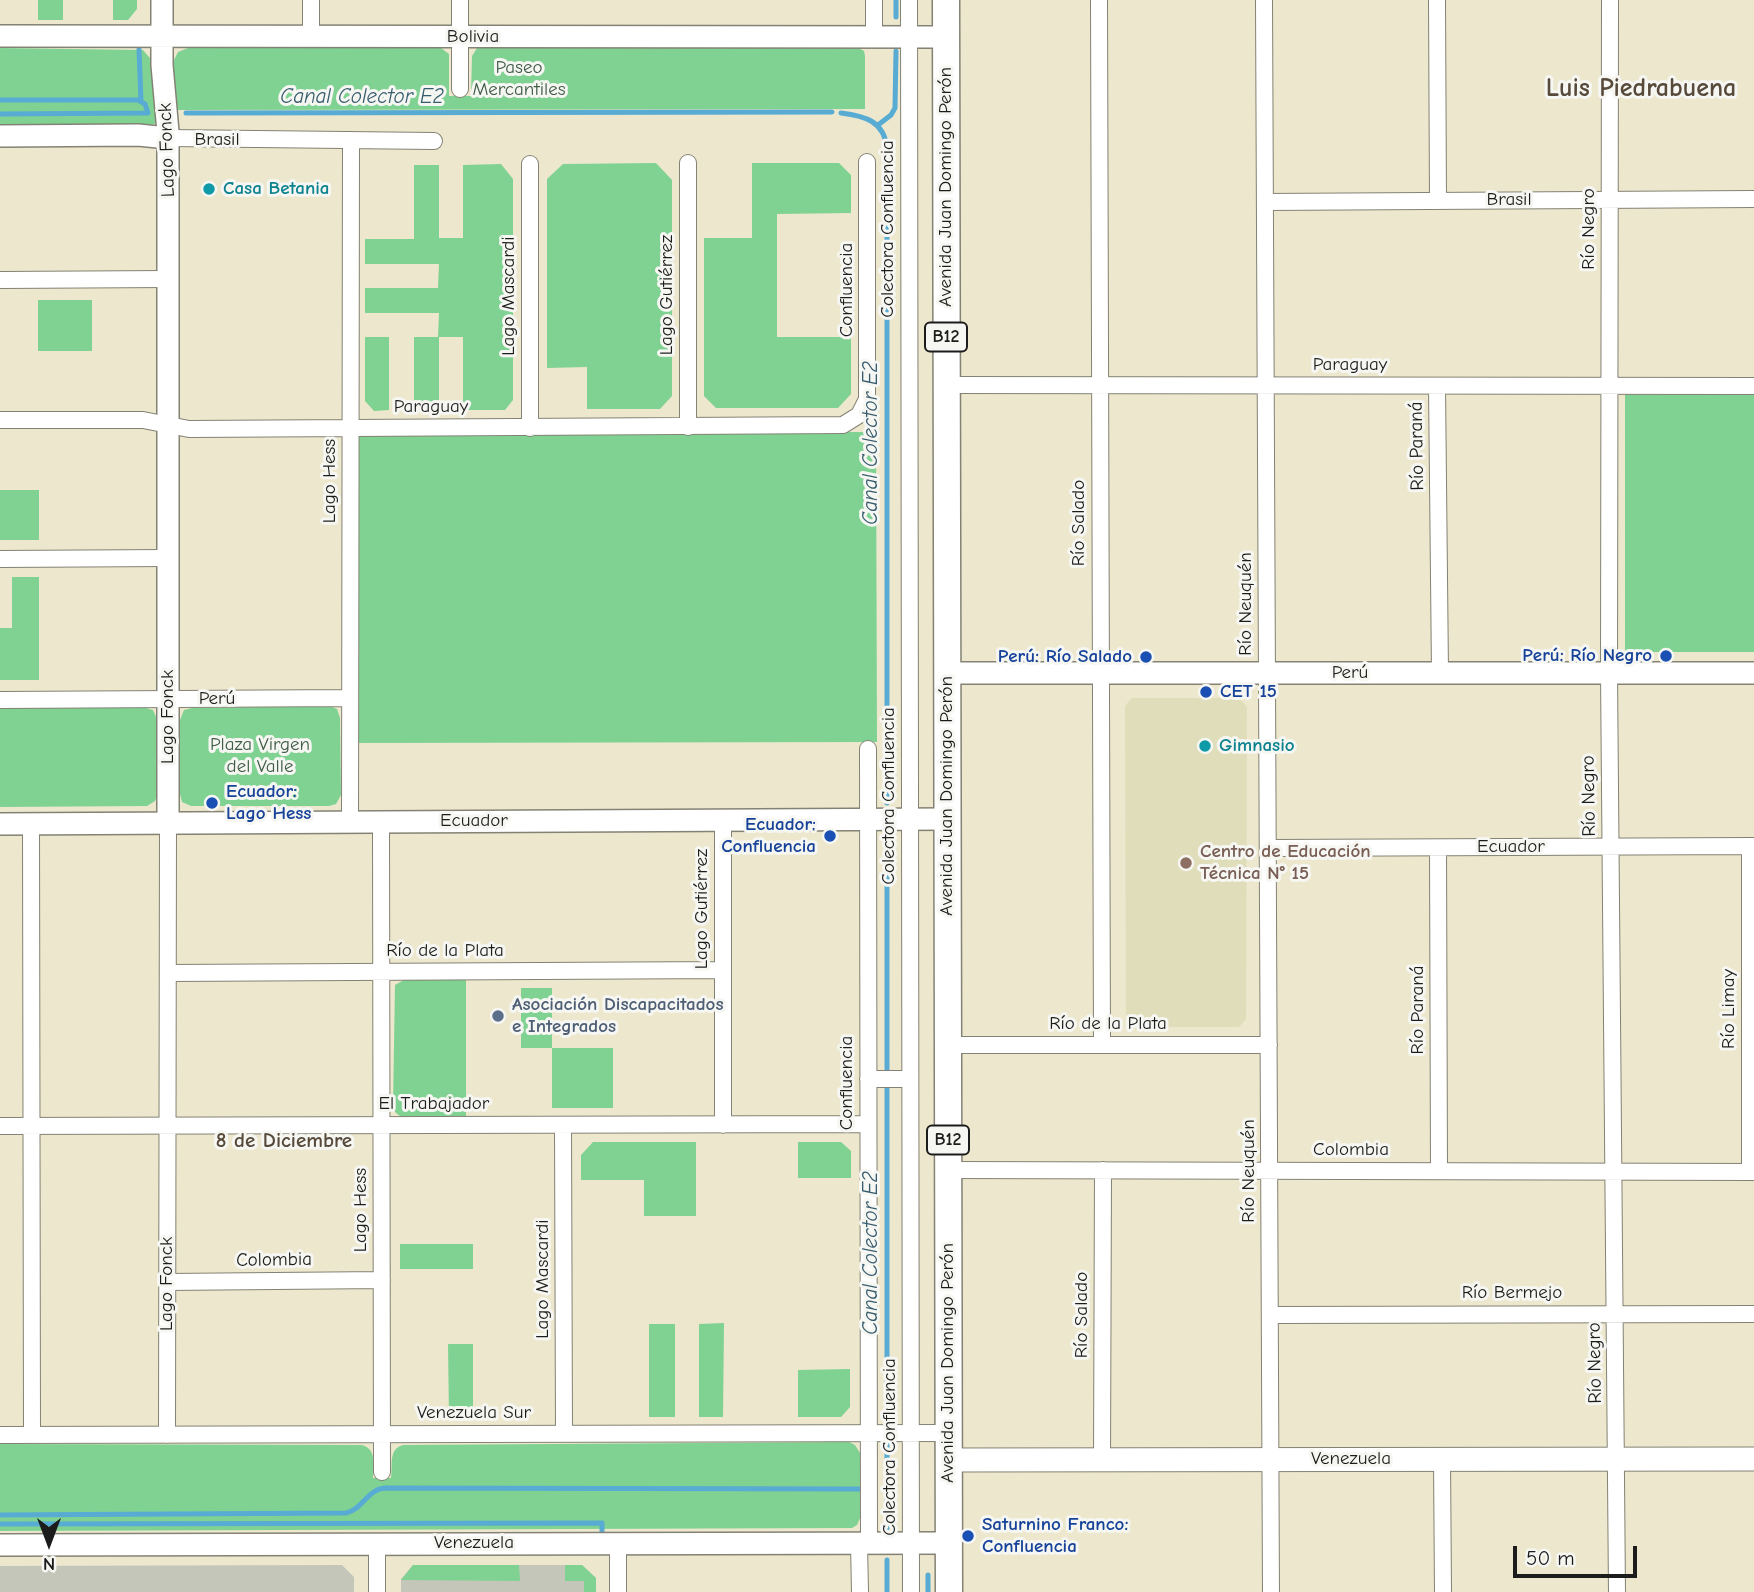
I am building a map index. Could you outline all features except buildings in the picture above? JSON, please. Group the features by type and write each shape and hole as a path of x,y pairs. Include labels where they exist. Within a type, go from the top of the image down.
{"main road":[{"name":"Avenida Juan Domingo Perón","path":"946,0 948,1592"},
{"name":"Venezuela","path":"948,1460 1754,1459"}],"street":[{"name":"Lago Fonck","path":"162,0 168,138 167,1435"},
{"path":"311,0 311,36"},
{"path":"460,0 460,89"},
{"path":"874,0 874,37"},
{"name":"Colectora Confluencia","path":"909,0 911,1592"},
{"name":"Río Salado","path":"1099,0 1102,1045"},
{"name":"Río Neuquén","path":"1264,0 1271,1592"},
{"path":"1437,0 1437,201"},
{"name":"Río Negro","path":"1610,0 1608,673 1617,1592"},
{"name":"Bolivia","path":"0,36 946,37"},
{"name":"Brasil","path":"0,136 138,135 168,138 434,141"},
{"name":"Lago Hess","path":"350,822 351,141"},
{"name":"Confluencia","path":"859,415 864,408 868,389 867,162"},
{"name":"Lago Gutiérrez","path":"688,163 688,427"},
{"name":"Lago Mascardi","path":"530,164 530,428"},
{"name":"Brasil","path":"1265,202 1754,200"},
{"path":"0,279 168,279"},
{"name":"Paraguay","path":"946,385 1754,386"},
{"name":"Río Paraná","path":"1437,386 1440,673"},
{"name":"Paraguay","path":"0,420 143,420 189,429 833,427 843,425 859,415"},
{"path":"0,559 168,558"},
{"name":"Perú","path":"947,673 1754,673"},
{"name":"Perú","path":"0,700 350,698"},
{"name":"Confluencia","path":"860,1592 869,1433 868,749"},
{"name":"Ecuador","path":"0,824 947,819"},
{"name":"Lago Gutiérrez","path":"723,820 723,1125"},
{"name":"Lago Hess","path":"382,822 382,1472"},
{"path":"31,823 32,1436"},
{"name":"Ecuador","path":"1268,848 1752,846"},
{"name":"Río Limay","path":"1752,846 1752,1172"},
{"name":"Río Paraná","path":"1438,848 1439,1171"},
{"name":"Río de la Plata","path":"168,973 723,970"},
{"name":"Río de la Plata","path":"947,1045 1269,1045"},
{"path":"868,1079 911,1079"},
{"name":"El Trabajador","path":"0,1126 868,1124"},
{"name":"Lago Mascardi","path":"563,1125 564,1434"},
{"name":"Colombia","path":"948,1170 1752,1172"},
{"name":"Río Salado","path":"1102,1460 1104,1170"},
{"name":"Colombia","path":"167,1282 382,1280"},
{"name":"Río Bermejo","path":"1271,1315 1754,1314"},
{"name":"Venezuela Sur","path":"0,1435 948,1433"},
{"path":"1443,1459 1443,1592"},
{"path":"618,1543 618,1592"},
{"name":"Venezuela","path":"0,1545 948,1543"},
{"path":"377,1544 377,1592"}],"shaded area":[{"name":"Centro de Educación Técnica N° 15","path":"1132,698 1239,698 1247,707 1246,1019 1239,1027 1133,1027 1126,1019 1125,706"},
{"path":"342,1565 354,1577 354,1592 0,1592 0,1566"},
{"path":"413,1565 582,1565 596,1578 596,1592 401,1592 401,1579"}],"green space":[{"path":"38,0 63,0 63,20 38,20"},
{"path":"113,0 137,0 137,9 128,20 113,20"},
{"name":"Paseo Mercantiles","path":"857,47 864,51 865,56 865,109 177,110 173,62 178,52 188,48 441,48 449,54 449,96 471,96 472,56 477,48"},
{"path":"0,48 143,50 150,58 156,123 148,127 0,128"},
{"path":"656,163 672,180 672,396 660,409 587,409 587,367 547,368 547,179 563,164"},
{"path":"752,163 839,163 851,175 851,213 777,214 777,337 851,337 851,394 838,408 716,408 704,396 704,238 752,238"},
{"path":"501,164 513,179 513,400 505,410 463,410 463,337 439,337 439,410 414,410 414,337 438,337 439,313 365,313 365,288 438,288 439,264 365,264 365,239 414,239 414,165 439,165 439,238 463,238 463,165"},
{"path":"38,300 92,300 92,351 38,351"},
{"path":"365,337 389,337 389,410 374,411 365,401"},
{"path":"1625,390 1754,390 1754,652 1625,652"},
{"path":"876,432 877,742 357,743 356,433"},
{"path":"0,490 39,490 39,540 0,540"},
{"path":"12,577 39,577 39,680 0,680 0,628 12,628"},
{"name":"Plaza Virgen del Valle","path":"330,706 337,709 340,718 341,795 336,804 191,806 182,802 180,720 184,710"},
{"path":"0,708 153,710 157,719 158,794 155,801 147,806 0,807"},
{"path":"466,979 466,1117 401,1117 393,1106 395,985 404,980"},
{"path":"521,988 552,988 552,1048 521,1048"},
{"path":"552,1048 613,1048 613,1108 552,1108"},
{"path":"593,1142 696,1142 696,1216 644,1216 644,1180 581,1180 581,1155"},
{"path":"798,1142 841,1142 851,1151 851,1178 798,1178"},
{"path":"400,1244 473,1244 473,1269 400,1269"},
{"path":"724,1323 723,1417 699,1417 699,1324"},
{"path":"649,1324 675,1324 675,1417 649,1417"},
{"path":"448,1344 473,1344 473,1417 449,1417"},
{"path":"850,1369 850,1407 841,1417 798,1417 798,1370"},
{"path":"849,1442 855,1445 860,1453 860,1518 852,1528 0,1531 0,1444 362,1445 372,1454 373,1478 391,1478 393,1454 403,1445"},
{"path":"413,1565 519,1565 520,1581 401,1580"},
{"path":"565,1565 582,1565 596,1578 596,1592 584,1592 584,1581 565,1581"}],"waterway":[{"path":"896,0 896,17"},
{"path":"139,49 141,101"},
{"path":"878,125 891,115 895,108 896,51"},
{"name":"Canal Colector E2","path":"0,100 138,100 145,104 148,113 0,114"},
{"name":"Canal Colector E2","path":"186,113 832,112"},
{"name":"Canal Colector E2","path":"841,113 872,122 882,132 887,148 887,803"},
{"name":"Canal Colector E2","path":"887,835 887,1072"},
{"name":"Canal Colector E2","path":"887,1085 887,1420"},
{"name":"Canal Colector E2","path":"887,1443 887,1528"},
{"path":"0,1515 346,1513 357,1508 373,1492 384,1488 862,1489"},
{"path":"0,1524 602,1523 602,1540"},
{"name":"Canal Colector E2","path":"887,1560 887,1592"},
{"path":"928,1575 928,1592"}],"place":[{"name":"Casa Betania","path":"209,189"},
{"name":"Perú: Río Negro","path":"1666,656"},
{"name":"Perú: Río Salado","path":"1146,657"},
{"name":"CET 15","path":"1206,692"},
{"name":"Gimnasio","path":"1205,746"},
{"name":"Ecuador: Lago Hess","path":"212,803"},
{"name":"Ecuador: Confluencia","path":"830,836"},
{"name":"Centro de Educación Técnica N° 15","path":"1186,863"},
{"name":"Asociación Discapacitados e Integrados","path":"498,1016"},
{"name":"Saturnino Franco: Confluencia","path":"968,1536"}],"district":[{"name":"Luis Piedrabuena","path":"1641,89"},
{"name":"8 de Diciembre","path":"284,1141"}]}
